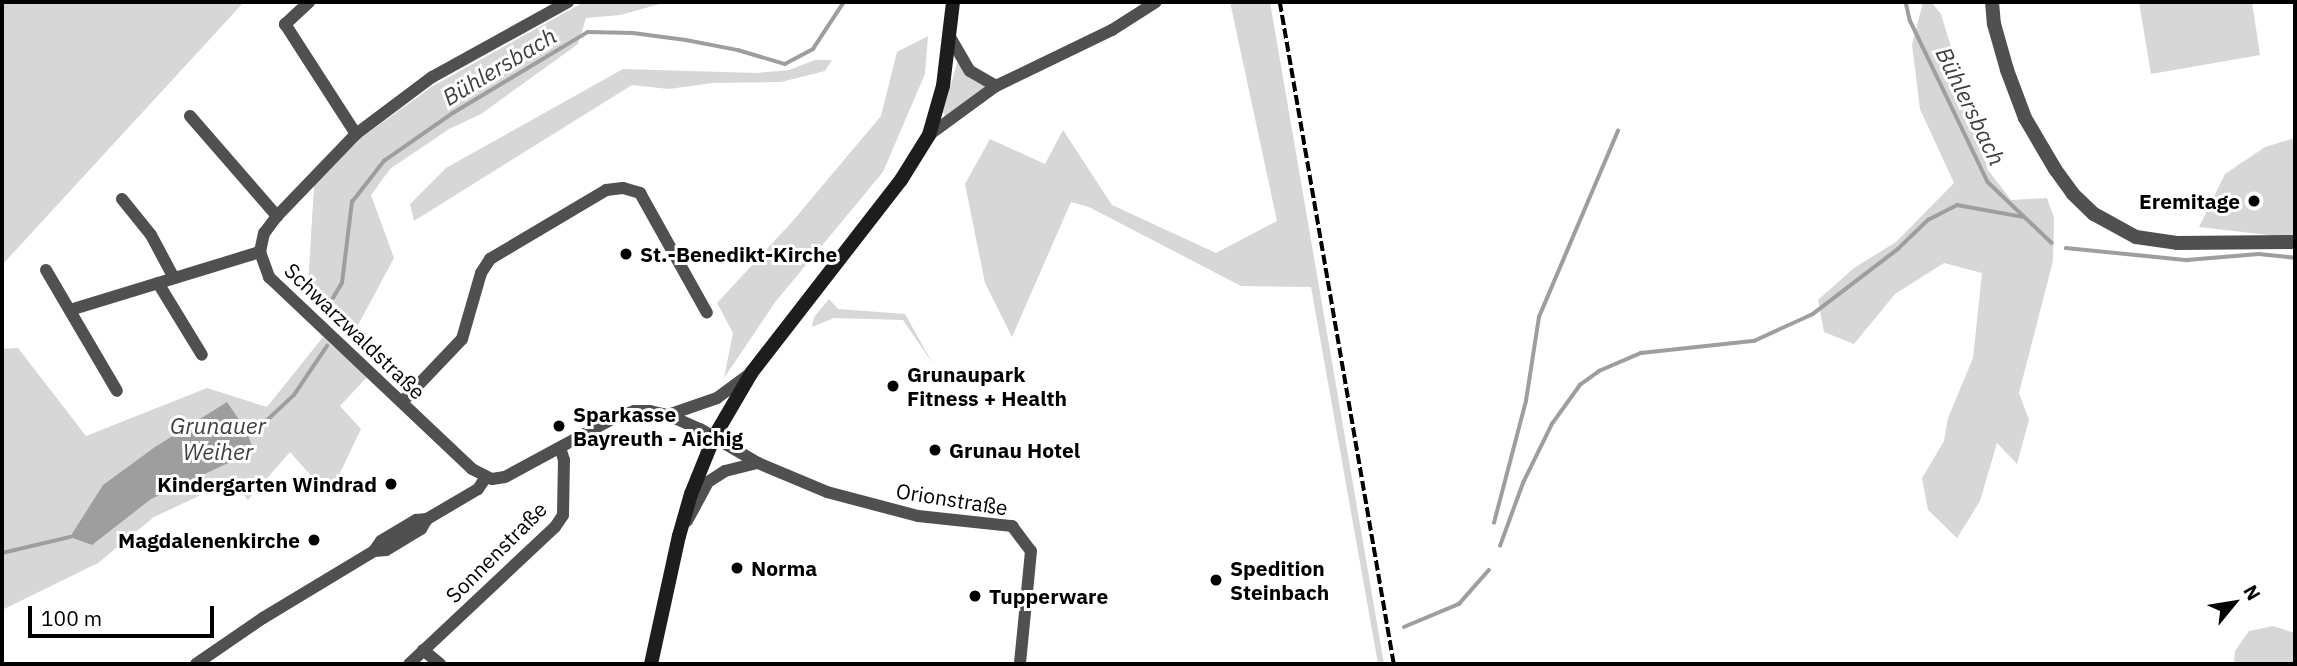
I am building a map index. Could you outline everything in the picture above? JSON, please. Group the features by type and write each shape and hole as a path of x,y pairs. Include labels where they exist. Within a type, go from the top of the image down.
{"main road":[{"path":"651,664 679,536 691,494 714,437 752,372 901,180 929,135 943,86 953,2"}],"street":[{"path":"309,2 285,24 356,134"},
{"name":"Schwarzwaldstraße","path":"486,477 472,469 269,277 260,252 264,233 277,216 356,134 432,77 568,2"},
{"path":"929,135 996,86 1112,30 1156,2"},
{"path":"1992,2 1994,24 2007,70 2025,118 2073,194 2094,214 2136,237 2177,243 2295,242"},
{"path":"950,37 970,71 996,86"},
{"path":"190,116 277,216"},
{"path":"402,402 462,340 481,273 490,259 606,190 624,188 640,193 708,313"},
{"path":"122,199 150,235 174,278"},
{"path":"70,310 260,252"},
{"path":"46,270 117,391"},
{"path":"158,283 202,355"},
{"path":"196,664 263,618 374,551 381,541 416,520 427,519 478,489 486,477 499,479 616,417 634,411 668,415 717,398 752,372"},
{"name":"Orionstraße","path":"668,415 714,437 758,463 827,492 918,516 1012,526 1031,551 1020,664"},
{"name":"Sonnenstraße","path":"409,664 559,521 565,499 561,448"},
{"path":"679,536 708,482 725,471 758,463"},
{"path":"423,650 440,664"}],"shaded area":[{"path":"2,2 244,2 2,265"},
{"path":"584,2 667,2 620,15 586,18 578,44 481,114 449,129 390,169 371,195 394,258 357,327 308,287 314,186 361,138 433,86"},
{"path":"1230,2 1270,2 1384,664 1378,664 1311,287 1241,286 1089,207 1071,202 1012,337 985,283 965,184 990,139 1045,164 1063,130 1112,205 1216,253 1277,221"},
{"path":"1923,2 1931,2 1941,14 1988,170 2011,200 2047,198 2054,218 2053,261 2019,393 2029,420 2017,464 1997,443 1980,501 1957,538 1928,510 1922,478 1944,441 1948,418 1973,358 1982,273 1944,263 1895,294 1854,344 1824,332 1818,300 1854,268 1896,242 1954,183 1920,109 1912,45"},
{"path":"2139,2 2252,2 2260,55 2151,74"},
{"path":"928,36 925,74 883,172 776,301 724,378 733,333 717,303 791,223 881,116 897,52"},
{"path":"959,56 989,86 945,116 943,112"},
{"path":"815,60 832,60 825,71 781,82 712,83 669,89 632,85 414,221 410,204 446,168 623,69 756,73 789,70"},
{"name":"Eremitage","path":"2295,138 2295,238 2199,227 2225,174 2265,147"},
{"path":"829,299 838,309 905,314 933,364 903,320 834,318 812,327 814,317"},
{"path":"323,337 367,377 340,406 361,429 329,496 290,452 248,500 234,483 201,495 154,517 98,563 2,610 2,349 18,348 86,436 207,388 267,407"},
{"path":"2273,626 2295,633 2295,664 2234,664 2235,651 2249,631"}],"water":[{"name":"Grunauer Weiher","path":"227,402 246,430 254,451 151,499 92,545 70,537 103,485 155,447"}],"waterway":[{"name":"Bühlersbach","path":"333,298 342,283 352,202 384,161 453,113 588,32 633,33 686,40 738,50 785,64 813,49 844,2"},
{"name":"Bühlersbach","path":"1906,2 1910,20 1988,182 2052,243"},
{"path":"1494,523 1526,401 1539,317 1618,131"},
{"path":"1500,546 1523,483 1552,424 1580,385 1599,371 1641,353 1754,341 1813,314 1898,249 1928,220 1957,205 2024,217"},
{"name":"Bühlersbach","path":"2066,248 2187,260 2259,254 2295,258"},
{"name":"Bühlersbach","path":"264,423 294,395 327,346"},
{"name":"Bühlersbach","path":"246,430 256,422"},
{"name":"Bühlersbach","path":"2,553 70,537"},
{"path":"1404,627 1459,604 1489,570"}],"railway":[{"path":"1280,2 1394,664"}],"place":[{"name":"Eremitage","path":"2254,201"},
{"name":"St.-Benedikt-Kirche","path":"626,254"},
{"name":"Grunaupark Fitness + Health","path":"893,386"},
{"name":"Sparkasse Bayreuth - Aichig","path":"559,426"},
{"name":"Grunau Hotel","path":"935,450"},
{"name":"Kindergarten Windrad","path":"391,484"},
{"name":"Magdalenenkirche","path":"314,540"},
{"name":"Norma","path":"737,568"},
{"name":"Spedition Steinbach","path":"1216,580"},
{"name":"Tupperware","path":"975,596"}]}
